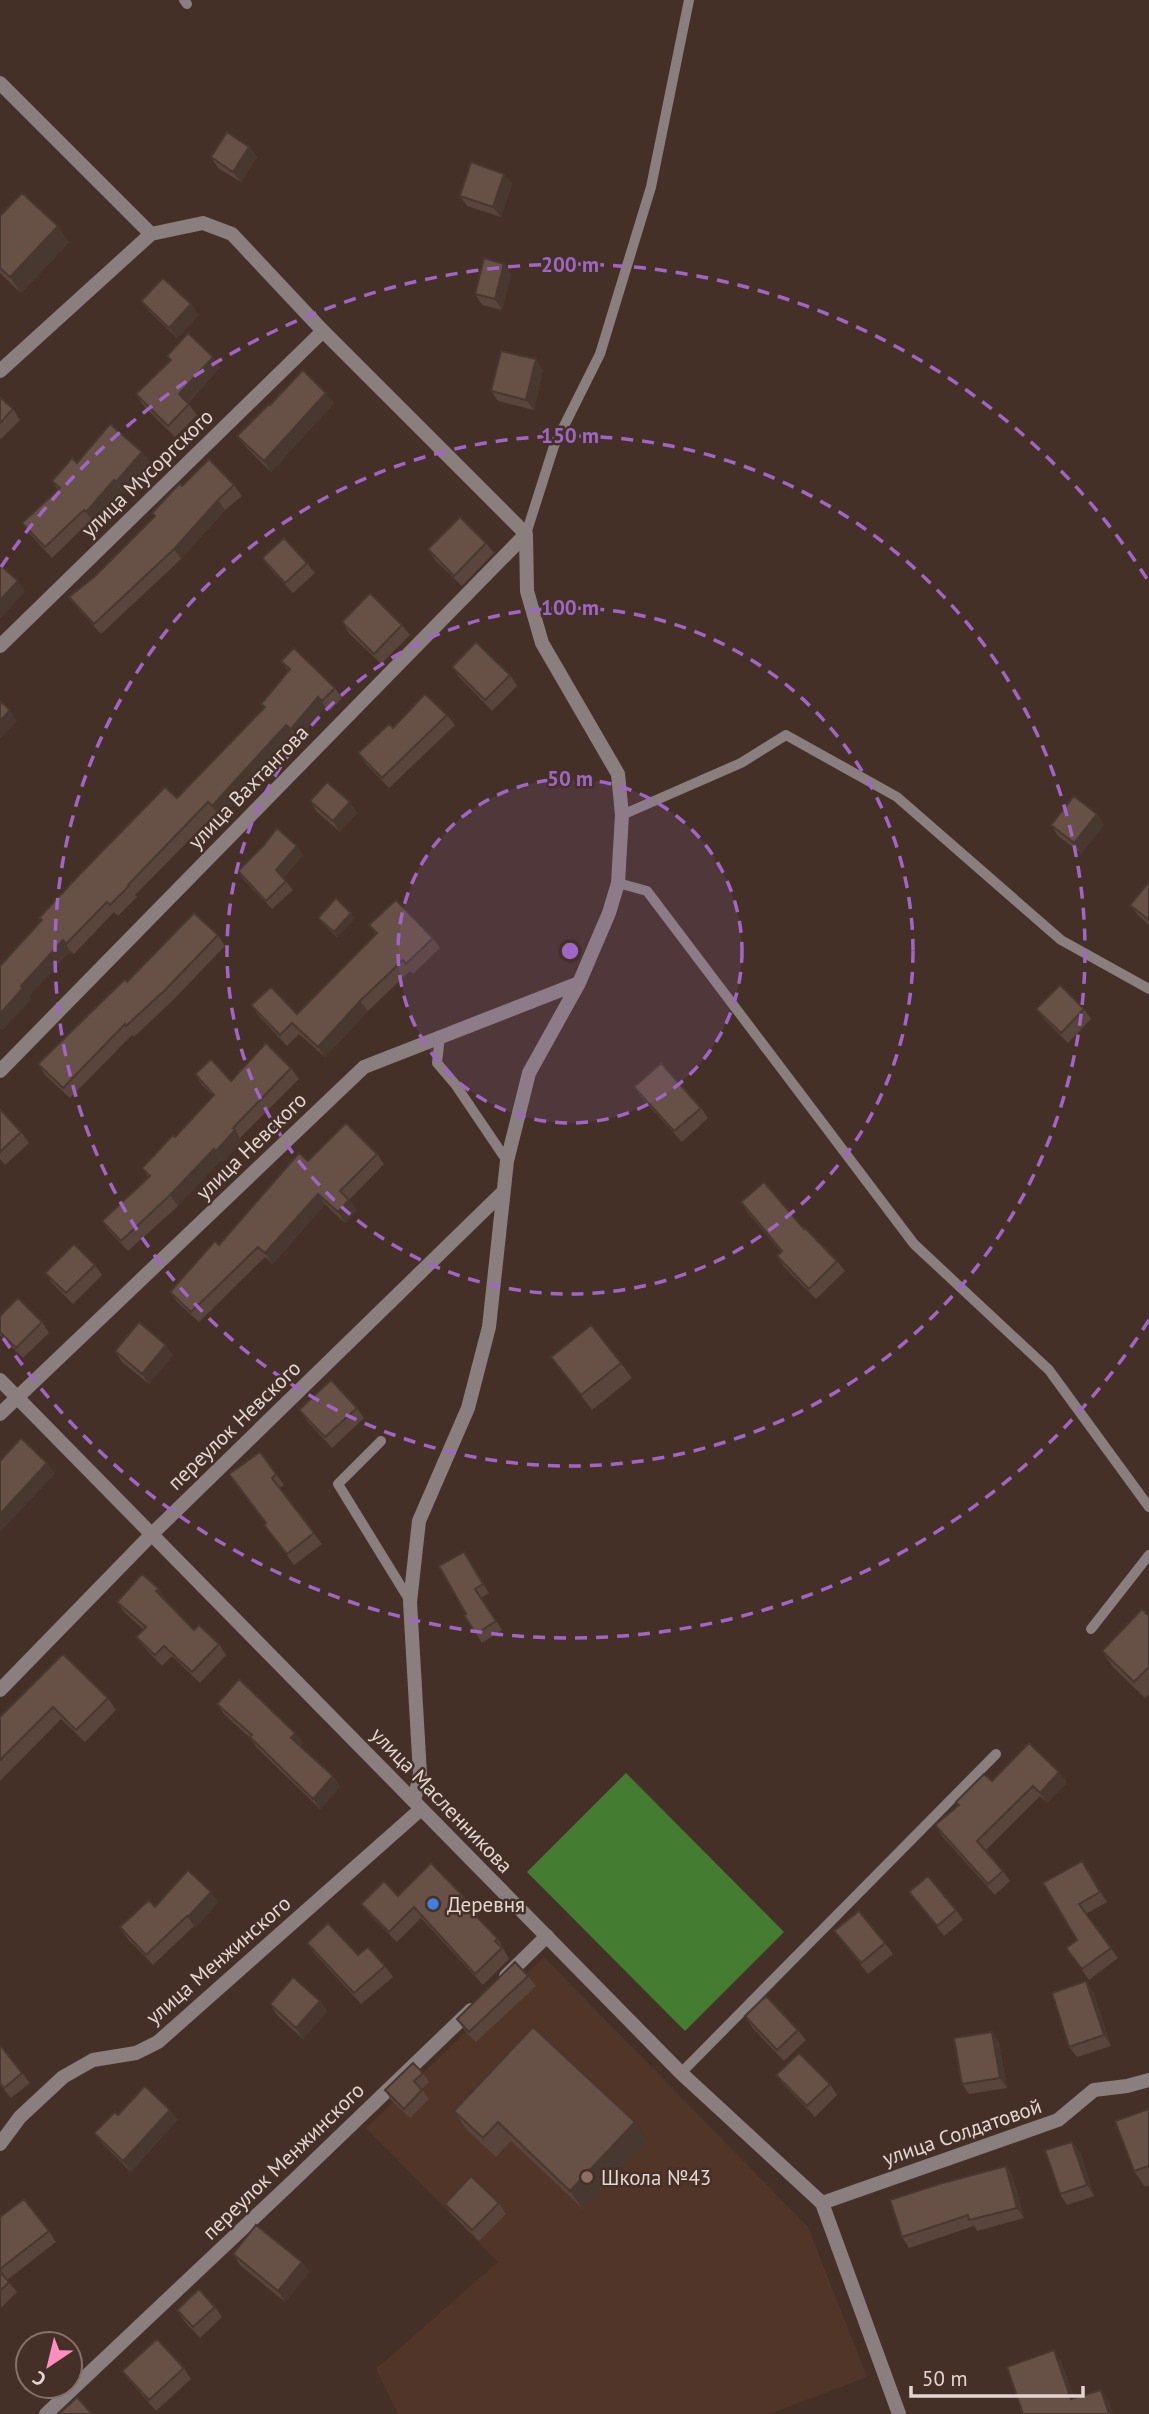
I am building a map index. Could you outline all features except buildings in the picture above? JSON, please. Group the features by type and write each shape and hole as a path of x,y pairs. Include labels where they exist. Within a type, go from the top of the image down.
{"street":[{"path":"0,83 151,234"},
{"path":"0,370 151,234 203,223 232,234 323,331 526,534 527,591 542,643 618,774 622,815 618,883 609,913 579,983 529,1073 507,1161 489,1327 468,1408 419,1521 410,1602 420,1774 417,1805"},
{"name":"улица Мусоргского","path":"0,646 323,331"},
{"name":"улица Вахтангова","path":"0,1071 526,534"},
{"name":"улица Невского","path":"0,1414 364,1067 579,983"},
{"name":"переулок Невского","path":"0,1690 151,1535 502,1193"},
{"name":"улица Масленникова","path":"0,1380 681,2073 822,2203 899,2414"},
{"name":"улица Менжинского","path":"0,2144 20,2117 63,2077 93,2060 136,2053 158,2042 417,1805"},
{"path":"498,1983 547,1937"},
{"name":"переулок Менжинского","path":"46,2414 478,2002"},
{"name":"улица Солдатовой","path":"822,2203 1058,2120 1094,2090 1149,2080"}],"lane":[{"path":"526,534 554,446 600,354 651,187 689,0"},
{"path":"622,815 741,763 786,735 897,797 1061,940 1149,989"},
{"path":"618,883 647,891 914,1244 1049,1370 1149,1507"},
{"path":"440,1037 437,1063 456,1084 507,1161"},
{"path":"381,1441 338,1485 410,1602"},
{"path":"1091,1629 1149,1555"},
{"path":"681,2073 996,1754"}],"shaded area":[{"name":"Школа №43","path":"544,1957 808,2227 867,2377 769,2414 398,2414 376,2369 498,2262 366,2128"}],"green space":[{"path":"626,1773 784,1932 685,2031 527,1872"}],"place":[{"name":"Деревня","path":"433,1904"},
{"name":"Школа №43","path":"587,2177"}]}
